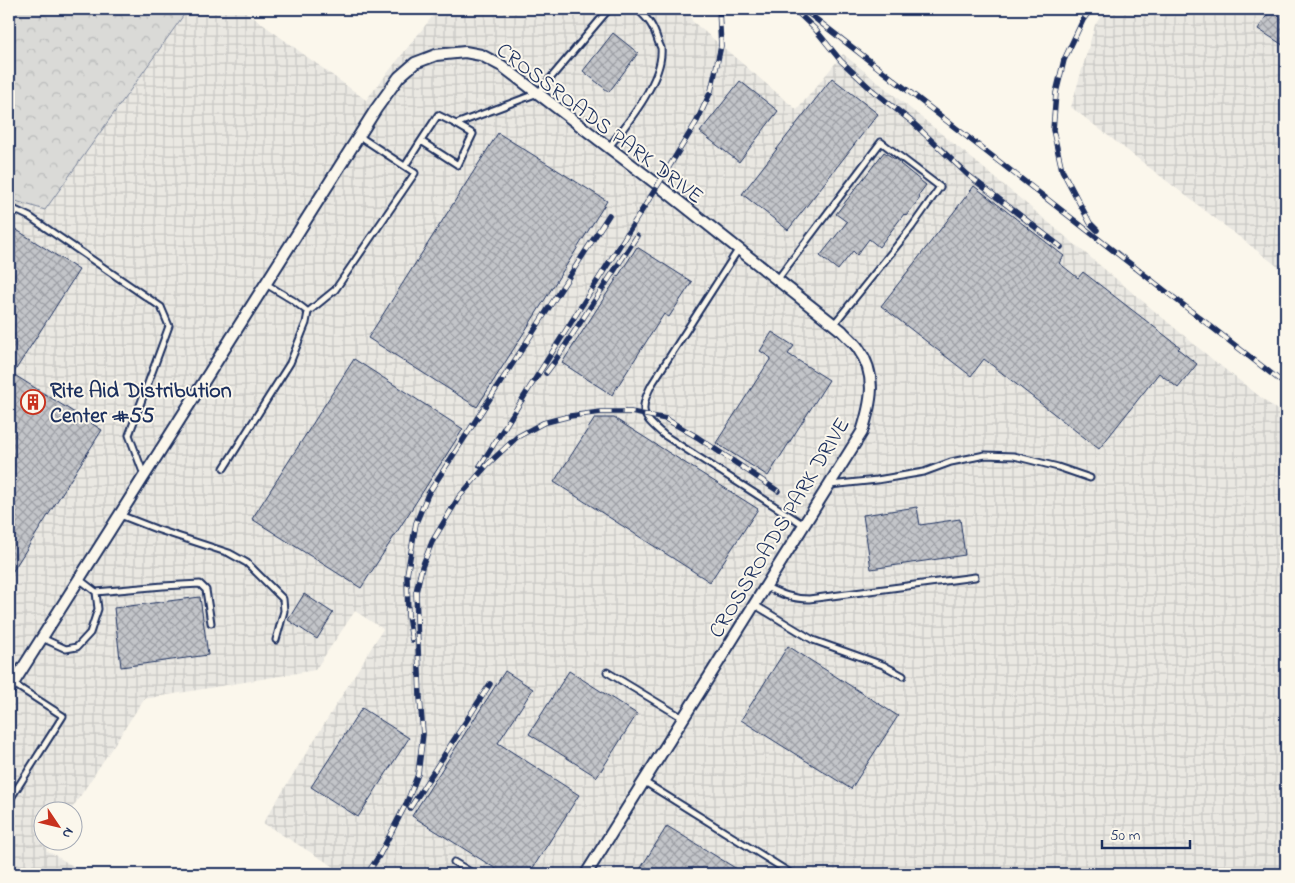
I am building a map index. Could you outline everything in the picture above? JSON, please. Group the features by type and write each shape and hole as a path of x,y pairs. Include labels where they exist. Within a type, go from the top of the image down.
{"street":[{"name":"CROSSROADS PARK DRIVE","path":"10,685 120,516 376,109 399,77 416,63 436,55 465,52 481,55 502,66 538,93 842,331 858,348 868,368 872,387 870,406 862,432 586,874"}],"lane":[{"path":"456,124 538,93 608,9"},
{"path":"609,148 636,111 659,68 661,48 653,26 637,9"},
{"path":"405,166 438,115 473,134 458,165 421,142"},
{"path":"224,468 290,363 306,323 308,312 335,290 416,173 359,136"},
{"path":"777,280 881,142 940,187 911,228 834,325"},
{"path":"9,207 30,217 161,307 169,326 129,435 144,476"},
{"path":"738,250 652,384 646,396 643,409 644,415 664,435 804,526"},
{"path":"266,284 308,312"},
{"path":"830,485 924,472 951,462 985,455 1014,456 1058,467 1090,478"},
{"path":"120,516 229,553 247,563 283,599 284,611 276,640"},
{"path":"765,587 784,596 809,599 975,577"},
{"path":"79,579 96,592 200,584 206,590 211,623"},
{"path":"42,638 66,649 77,647 90,633 98,609 96,592"},
{"path":"754,604 813,640 883,665 903,676"},
{"path":"607,672 683,718"},
{"path":"9,801 63,716 10,685"},
{"path":"643,781 792,874"},
{"path":"454,862 474,874"}],"shaded area":[{"path":"188,9 242,9 366,100 432,17 433,9 689,9 692,21 797,110 843,54 975,161 1213,360 1286,417 1286,874 346,874 263,823 383,629 355,611 315,670 144,699 78,800 32,800 32,850 46,850 78,869 75,874 9,874 9,199 45,210"},
{"path":"1106,9 1286,9 1286,273 1071,107 1095,25"}],"green space":[{"path":"9,9 188,9 45,210 9,199"}],"building":[{"path":"1271,9 1286,9 1286,47 1258,29"},
{"path":"613,33 638,53 609,92 583,71"},
{"path":"832,78 878,114 788,230 742,194"},
{"path":"740,81 778,111 739,162 700,132"},
{"path":"498,133 607,201 477,407 368,338"},
{"path":"884,152 901,163 926,185 918,196 920,198 906,216 904,214 879,247 869,239 857,255 853,251 838,270 820,256 847,222 836,214"},
{"path":"974,186 1064,256 1059,263 1078,278 1083,272 1180,347 1178,349 1197,364 1178,388 1159,373 1099,449 984,359 971,376 881,306"},
{"name":"Rite Aid Distribution Center #55","path":"9,225 79,270 13,374 102,430 9,577"},
{"path":"637,247 692,282 669,317 664,314 612,395 562,363"},
{"path":"772,332 794,346 788,354 829,380 768,476 716,443 771,358 760,351"},
{"path":"354,359 463,429 361,588 252,519"},
{"path":"595,418 614,418 758,509 710,582 554,482"},
{"path":"917,507 920,525 960,519 965,555 871,569 863,515"},
{"path":"304,594 333,613 317,639 288,620"},
{"path":"200,597 208,655 121,667 114,608"},
{"path":"788,646 898,716 851,789 741,720"},
{"path":"505,671 533,689 498,743 579,795 529,874 504,874 412,816"},
{"path":"569,671 637,714 597,777 529,734"},
{"path":"362,708 409,738 358,817 311,787"},
{"path":"667,826 745,874 637,874"}],"railway":[{"path":"480,466 697,121 711,91 721,46 719,9"},
{"path":"794,9 815,29 841,61 872,90 911,121 968,175 1061,247"},
{"path":"803,9 1286,385"},
{"path":"1091,9 1083,20 1064,60 1056,93 1053,130 1062,170 1090,223 1097,230"},
{"path":"412,640 408,616 407,575 416,523 428,494 609,215"},
{"path":"546,373 637,236"},
{"path":"367,874 379,856 407,802 418,774 423,734 416,592 422,567 432,542 459,497 488,464 517,437 543,423 570,416 601,412 631,412 666,419 697,437 778,491"},
{"path":"410,808 490,684"}],"place":[{"name":"Rite Aid Distribution Center #55","path":"33,402"}]}
